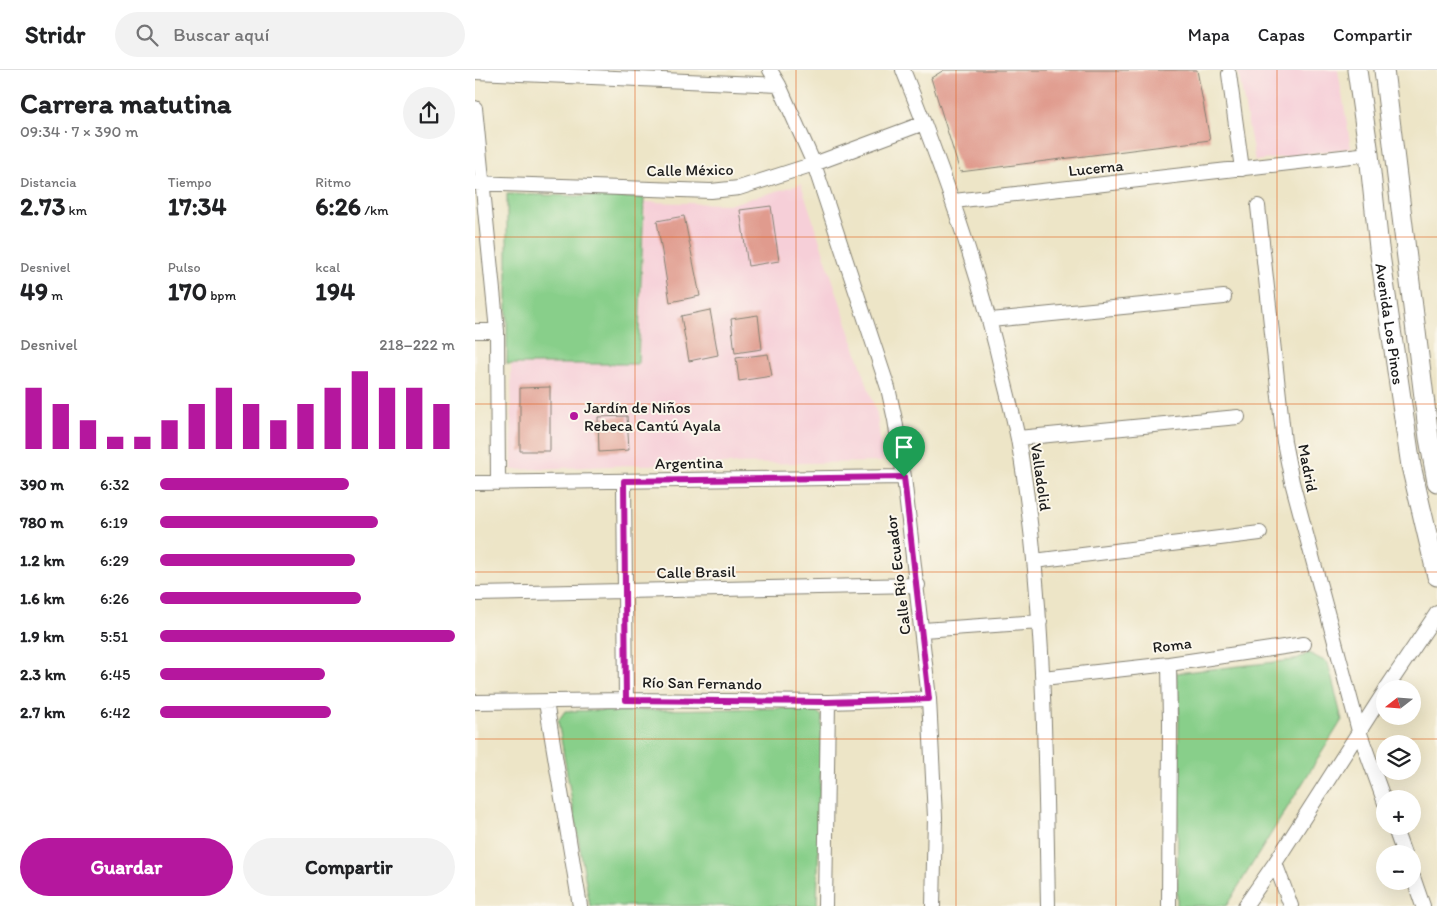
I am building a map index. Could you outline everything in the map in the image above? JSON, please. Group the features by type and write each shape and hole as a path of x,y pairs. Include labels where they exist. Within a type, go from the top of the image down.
{"street":[{"name":"Calle Río Ecuador","path":"770,70 779,85 814,164 888,388 895,420 923,630 929,699 935,817 933,906"},
{"name":"Valladolid","path":"903,70 954,202 991,320 1018,438 1040,622 1048,906"},
{"name":"Avenida Los Pinos","path":"1357,70 1369,154 1379,248 1407,441 1411,466 1437,576"},
{"name":"Avenida Los Pinos","path":"1384,70 1433,437 1437,482"},
{"path":"475,72 779,85"},
{"path":"1229,74 1242,169"},
{"path":"475,108 479,183 497,331 497,483"},
{"name":"Calle México","path":"479,183 711,191 739,188 814,164 924,122"},
{"name":"Lucerna","path":"954,202 1369,154"},
{"name":"Madrid","path":"1258,206 1284,442 1292,482 1359,731 1380,790"},
{"path":"991,320 1224,296"},
{"path":"475,332 497,331"},
{"path":"1018,438 1238,417"},
{"path":"1407,441 1433,437"},
{"path":"1411,466 1435,463"},
{"name":"Argentina","path":"475,484 904,477"},
{"path":"624,481 626,700"},
{"path":"1034,561 1260,533"},
{"name":"Calle Brasil","path":"475,594 917,585"},
{"path":"1393,680 1437,612"},
{"path":"923,630 1040,622"},
{"name":"Roma","path":"1043,678 1169,664 1304,644"},
{"path":"1169,664 1169,906"},
{"name":"Río San Fernando","path":"475,702 626,700 827,702 929,699"},
{"path":"546,702 580,906"},
{"path":"825,906 827,702"},
{"path":"1245,906 1275,863 1376,705"},
{"path":"1275,863 1291,906"},
{"path":"1417,890 1423,906"}],"shaded area":[{"path":"1238,70 1338,70 1351,148 1255,161"},
{"path":"801,184 877,414 883,462 635,465 512,470 511,365 639,364 645,202 731,204"}],"green space":[{"path":"507,194 644,198 638,364 507,364"},
{"path":"1309,653 1328,663 1342,720 1226,906 1177,906 1179,711 1176,673 1294,660"},
{"path":"811,708 822,716 817,906 590,906 558,721 565,711"}],"building":[{"path":"944,70 1197,70 1210,140 960,172 931,78"},
{"path":"771,206 779,261 748,266 740,210"},
{"path":"684,216 700,296 670,302 657,221"},
{"path":"710,310 718,355 689,361 681,316"},
{"path":"758,315 762,349 735,353 731,319"},
{"path":"768,354 772,376 739,381 736,358"},
{"path":"550,387 550,451 520,451 520,388"},
{"path":"627,416 629,450 599,452 598,417"}],"place":[{"name":"Jardín de Niños Rebeca Cantú Ayala","path":"574,416"}],"route":[{"path":"904,477 923,630 929,699 827,702 626,700 624,481 904,477"}]}
